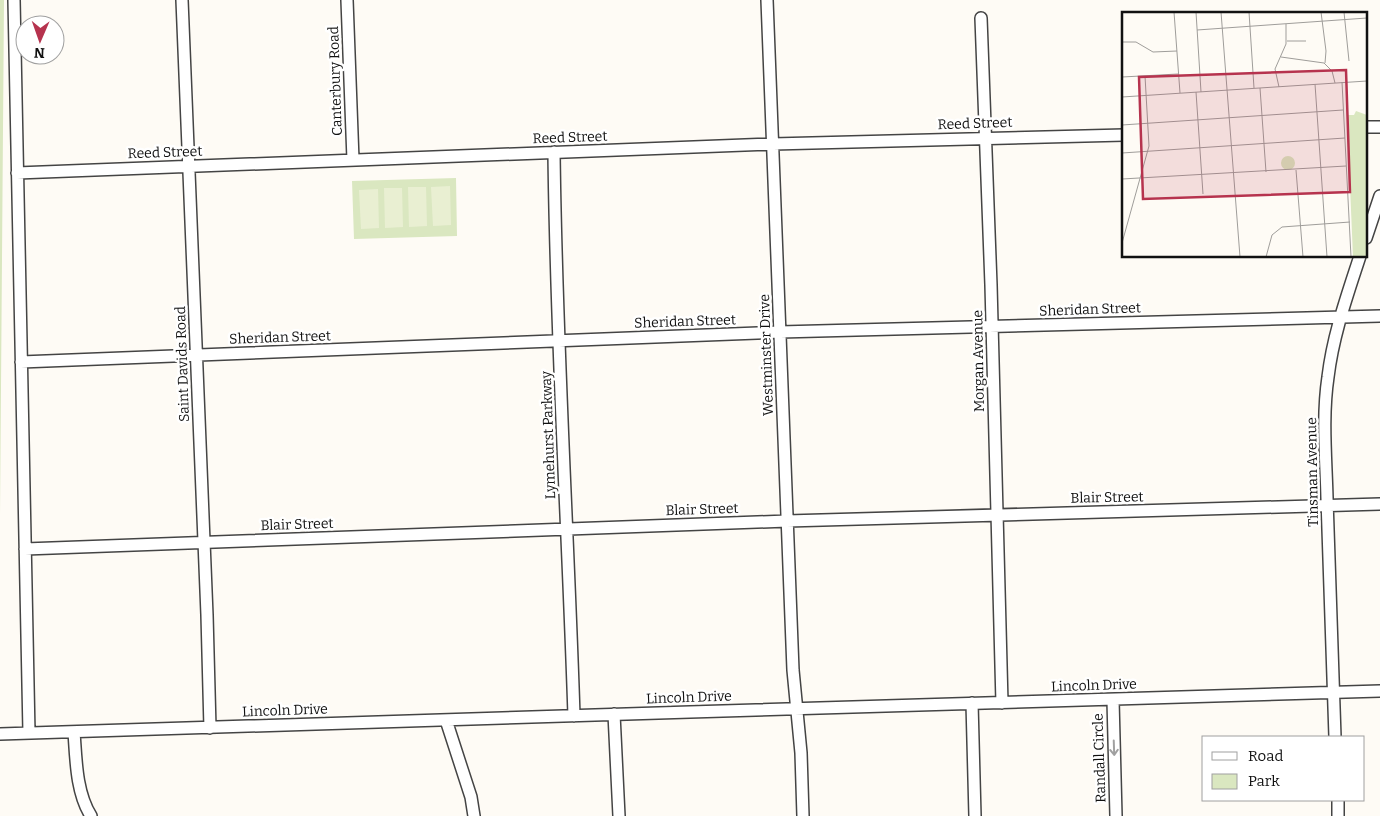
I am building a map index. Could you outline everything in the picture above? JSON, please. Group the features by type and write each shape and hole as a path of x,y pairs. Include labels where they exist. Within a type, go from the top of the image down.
{"street":[{"path":"14,0 29,734"},
{"name":"Saint Davids Road","path":"182,0 210,728"},
{"name":"Canterbury Road","path":"347,0 353,160"},
{"name":"Westminster Drive","path":"767,0 793,670 801,753 803,816"},
{"name":"Morgan Avenue","path":"981,18 992,326 1002,703"},
{"name":"Reed Street","path":"17,173 773,144 1122,134"},
{"name":"Lymehurst Parkway","path":"554,152 555,241 574,716"},
{"path":"1368,232 1380,196"},
{"name":"Tinsman Avenue","path":"1335,736 1325,412 1331,352 1359,258"},
{"name":"Sheridan Street","path":"21,362 780,332 1380,316"},
{"name":"Blair Street","path":"26,549 787,521 1380,504"},
{"name":"Lincoln Drive","path":"0,734 1380,691"},
{"name":"Randall Circle","path":"1113,700 1116,816"},
{"path":"972,704 974,816"},
{"path":"614,714 619,816"},
{"path":"446,720 471,797 474,816"},
{"path":"74,732 79,784 90,816"},
{"path":"1338,801 1338,816"}],"green space":[{"path":"0,0 4,0 0,517"},
{"path":"456,178 457,236 354,239 352,181"},
{"path":"450,186 451,225 433,226 431,187"},
{"path":"408,187 426,187 427,226 409,227"},
{"path":"384,188 402,188 403,227 385,228"},
{"path":"378,189 379,228 361,229 359,190"}]}
